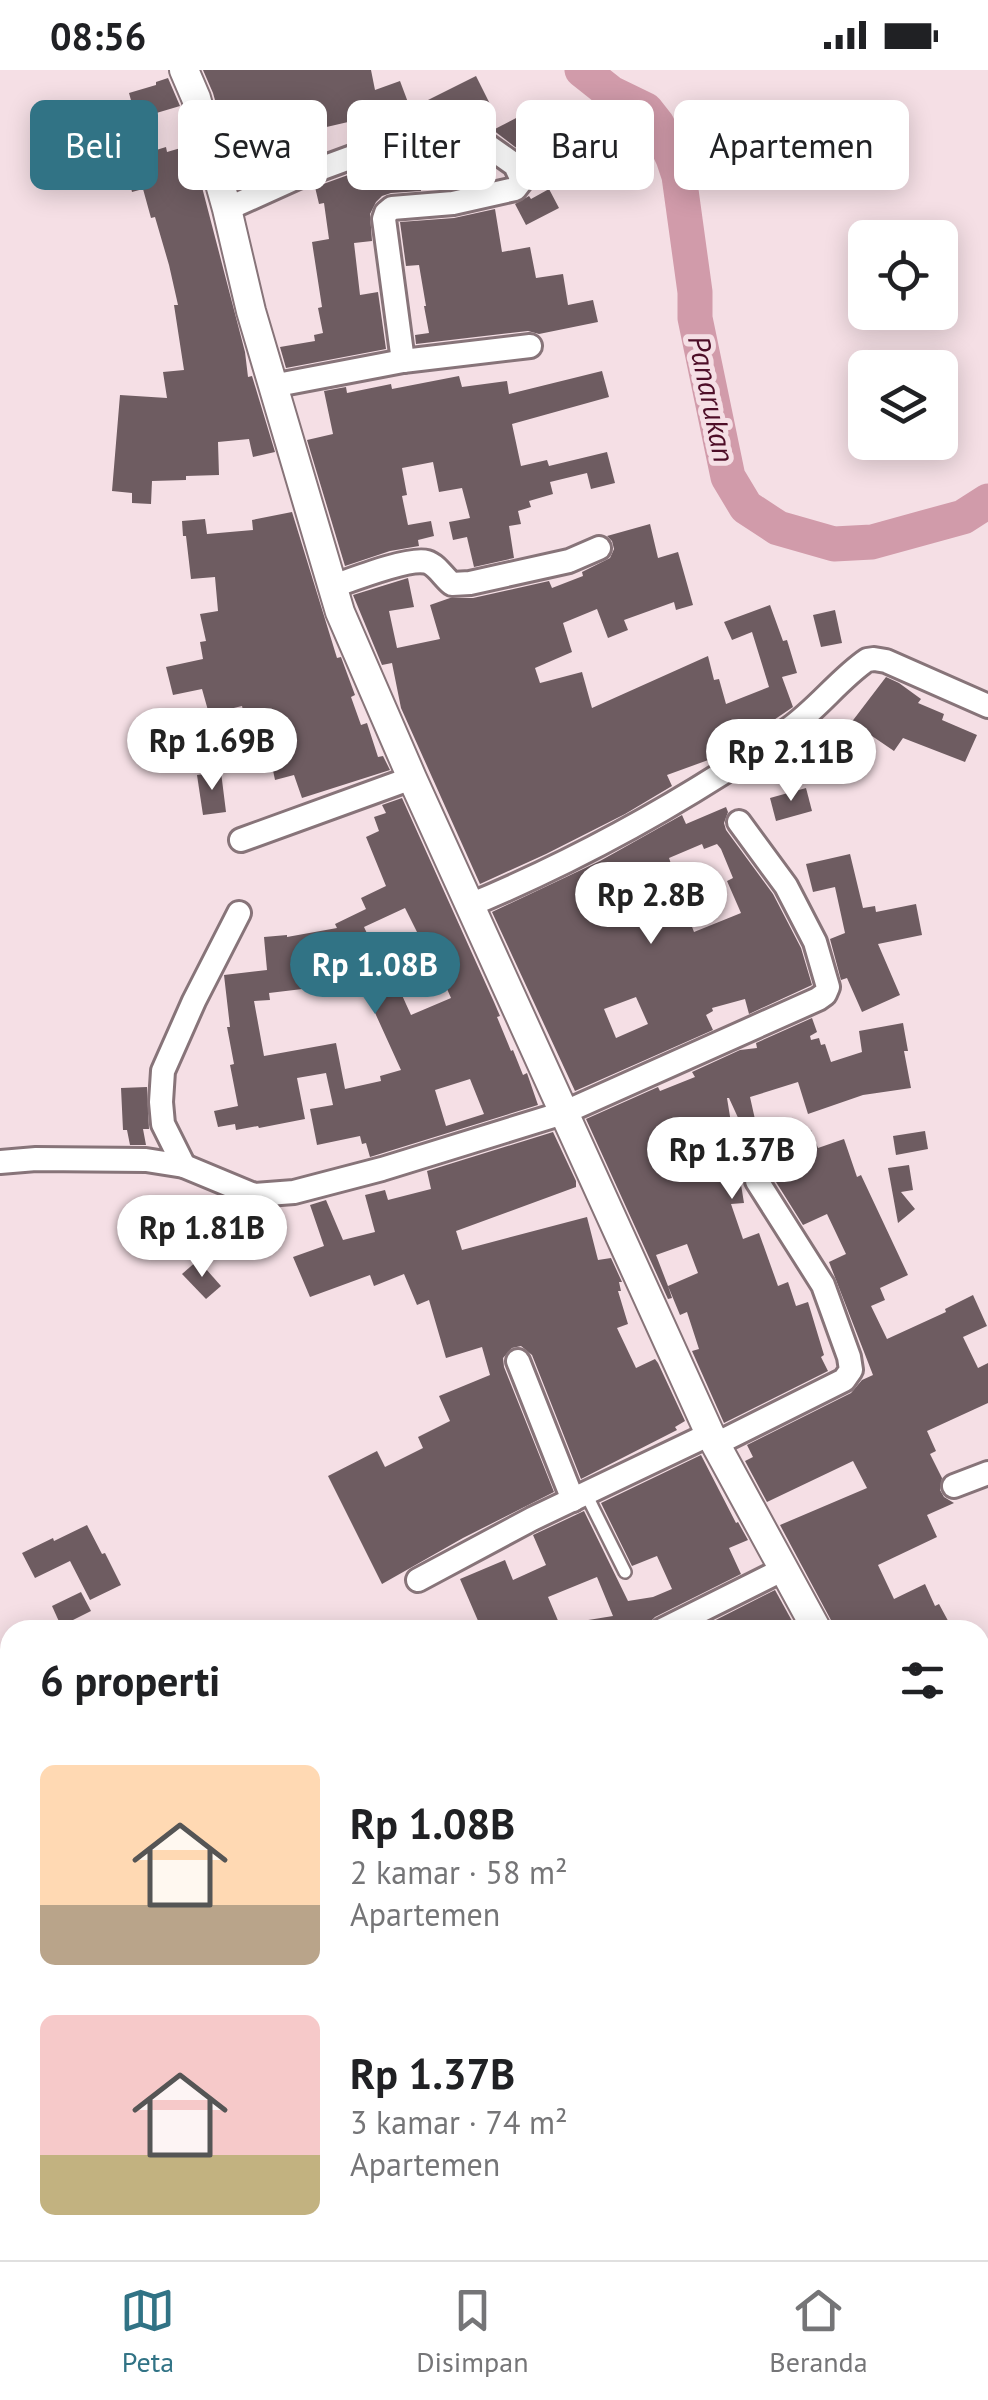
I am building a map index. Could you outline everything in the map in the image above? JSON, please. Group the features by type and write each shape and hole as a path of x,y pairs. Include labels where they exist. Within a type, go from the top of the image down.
{"street":[{"path":"184,70 228,209 251,311 331,587 412,778 713,1439 812,1620"},
{"path":"228,209 439,125 458,126 515,165 522,180 515,189 454,203 392,208 386,213 403,361"},
{"path":"272,386 403,361 530,346"},
{"path":"331,587 421,562 433,566 452,584 470,583 569,561 599,548"},
{"path":"470,905 542,875 675,803 790,729 867,660 883,660 988,706"},
{"path":"242,840 412,778"},
{"path":"0,1162 146,1160 184,1166 254,1195 294,1192 563,1113 826,994 826,978 802,914 739,822"},
{"path":"184,1166 163,1124 164,1071 239,913"},
{"path":"418,1580 532,1519 844,1380 851,1370 849,1358 823,1285 757,1181"},
{"path":"518,1361 580,1497"},
{"path":"954,1486 988,1473"},
{"path":"682,1620 782,1570"}],"lane":[{"path":"580,1497 625,1572"}],"building":[{"path":"203,70 371,70 375,90 400,81 407,100 347,100 347,122 327,127 327,100 215,100"},
{"path":"476,76 488,100 428,100"},
{"path":"168,78 178,107 158,113 158,100 131,100 129,93"},
{"path":"516,118 516,148 496,132 496,128"},
{"path":"158,149 178,149 178,190 203,190 248,377 252,376 275,452 253,457 249,439 218,442 219,475 152,481 151,504 132,503 132,493 112,491 120,395 167,398 163,372 184,370 174,305 178,305 155,217 151,218 143,190 158,190"},
{"path":"347,175 347,190 421,191 382,196 370,214 372,241 354,243 360,295 378,292 386,349 286,368 280,347 315,341 314,335 323,333 312,242 329,239 324,203 319,204 316,190 327,190 327,183"},
{"path":"550,190 559,208 526,225 515,204 529,196 531,199"},
{"path":"495,209 502,252 530,247 536,278 563,274 568,305 593,300 598,322 539,334 528,331 416,344 415,335 429,333 426,306 419,265 406,266 400,222 454,218"},
{"path":"602,371 609,397 512,424 521,466 547,460 549,466 607,452 615,483 591,489 587,473 550,482 553,494 529,501 531,507 518,511 521,524 509,526 514,558 474,567 467,537 453,540 449,522 470,518 462,488 439,492 433,462 402,468 408,525 431,521 434,536 418,540 419,546 345,566 307,440 333,434 324,391 346,387 347,393 391,384 392,389 459,376 462,387 507,381 509,394"},
{"path":"292,512 337,658 341,657 355,695 351,697 361,725 367,723 378,757 383,756 390,770 302,798 294,775 275,780 264,727 248,731 242,706 209,714 202,689 173,695 166,667 203,659 200,642 206,641 200,614 218,611 215,577 191,579 182,521 205,519 207,534 253,530 252,520"},
{"path":"650,524 658,558 678,552 693,605 676,610 674,602 624,620 628,630 608,638 597,609 563,623 572,652 535,668 540,683 582,672 592,708 708,656 726,704 769,687 752,632 732,640 724,622 770,605 797,673 782,677 793,707 712,762 711,759 667,775 672,786 625,814 480,884 401,708 392,663 382,665 353,595 408,578 414,607 389,611 397,648 440,639 430,605 549,581 552,588 583,576 582,572 610,558 614,549 607,536"},
{"path":"835,610 842,643 821,647 813,615"},
{"path":"886,677 921,699 918,703 944,714 942,720 977,735 965,762 903,738 894,751 872,736 842,782 811,763 845,754 841,736"},
{"path":"221,772 226,812 203,815 197,775"},
{"path":"806,788 812,811 776,821 770,798"},
{"path":"402,798 538,1105 370,1157 360,1136 317,1145 310,1109 333,1105 326,1073 297,1078 305,1119 259,1128 236,1130 235,1124 218,1127 214,1111 238,1106 230,1065 234,1064 224,975 267,970 264,937 337,928 335,924 366,909 361,898 386,886 366,837 379,831 374,817 386,813 382,805","holes":["405,908 451,998 411,1015 391,971 386,973 364,927","361,982 401,1070 380,1076 381,1081 345,1089 336,1043 264,1056 254,1001 270,1000 269,993","470,1079 484,1114 446,1126 435,1090"]},
{"path":"726,807 726,830 773,894 801,948 812,985 749,1014 745,999 712,1008 706,1015 713,1030 575,1091 492,912 600,861 682,815 686,824","holes":["702,844 704,849 717,844 721,849 733,878 727,881 741,913 694,932 669,858","636,997 648,1024 616,1038 604,1009"]},
{"path":"850,854 863,908 875,906 876,912 916,904 922,935 878,944 900,995 862,1012 847,978 841,980 830,939 845,933 835,887 813,892 806,864"},
{"path":"812,1018 817,1032 810,1036 811,1040 819,1038 821,1045 825,1044 831,1062 862,1052 859,1031 903,1023 911,1088 863,1095 808,1114 798,1082 750,1097 763,1155 756,1157 727,1098 744,1203 731,1204 743,1239 759,1233 778,1286 788,1282 796,1306 808,1302 828,1371 724,1423 692,1351 699,1349 687,1312 680,1315 668,1286 672,1298 668,1299 586,1119 658,1087 660,1091 695,1077 692,1072 740,1050 757,1048 756,1043","holes":["687,1244 698,1273 668,1286 656,1255"]},
{"path":"147,1087 149,1129 143,1129 146,1145 130,1145 127,1130 123,1130 121,1088"},
{"path":"811,1130 818,1148 844,1139 857,1177 861,1175 908,1275 880,1288 885,1300 871,1306 887,1339 973,1295 987,1326 963,1337 978,1368 988,1363 988,1403 927,1431 936,1451 930,1454 942,1478 940,1490 954,1503 927,1515 937,1537 878,1565 894,1599 925,1584 935,1606 939,1604 948,1620 831,1620 780,1525 867,1488 853,1461 767,1502 745,1461 753,1457 747,1445 851,1393 862,1380 873,1375 829,1262 846,1254 827,1214 803,1225 776,1182 782,1179 770,1144"},
{"path":"925,1131 928,1149 896,1155 893,1136"},
{"path":"553,1132 576,1187 456,1231 462,1250 587,1217 598,1260 611,1258 622,1282 618,1291 628,1324 617,1328 636,1368 655,1359 685,1421 675,1427 677,1430 581,1479 532,1355 521,1346 512,1348 503,1358 504,1367 554,1492 382,1584 328,1476 377,1451 385,1467 423,1448 418,1437 450,1421 439,1396 490,1375 482,1347 446,1358 429,1300 417,1305 404,1274 374,1286 370,1275 310,1297 293,1257 324,1246 310,1205 326,1200 343,1240 375,1232 365,1195 385,1190 388,1200 431,1189 427,1171"},
{"path":"909,1165 913,1190 901,1192 915,1209 898,1223 888,1168"},
{"path":"265,1215 276,1248 251,1257 239,1225"},
{"path":"198,1260 221,1286 206,1299 182,1274"},
{"path":"701,1455 748,1540 729,1548 741,1574 652,1620 588,1620 613,1616 597,1577 548,1597 558,1620 478,1620 460,1579 505,1560 513,1580 546,1565 533,1535 584,1511 628,1601 672,1589 657,1556 632,1566 601,1503"},
{"path":"87,1525 121,1585 90,1600 70,1561 35,1578 22,1553"},
{"path":"775,1590 792,1620 716,1620"},
{"path":"81,1592 91,1611 73,1620 58,1620 52,1606"}],"waterway":[{"name":"Panarukan","path":"582,70 611,93 646,110 673,158 679,176 695,292 695,318 728,477 746,507 778,528 834,544 872,542 963,517 988,501"}]}
